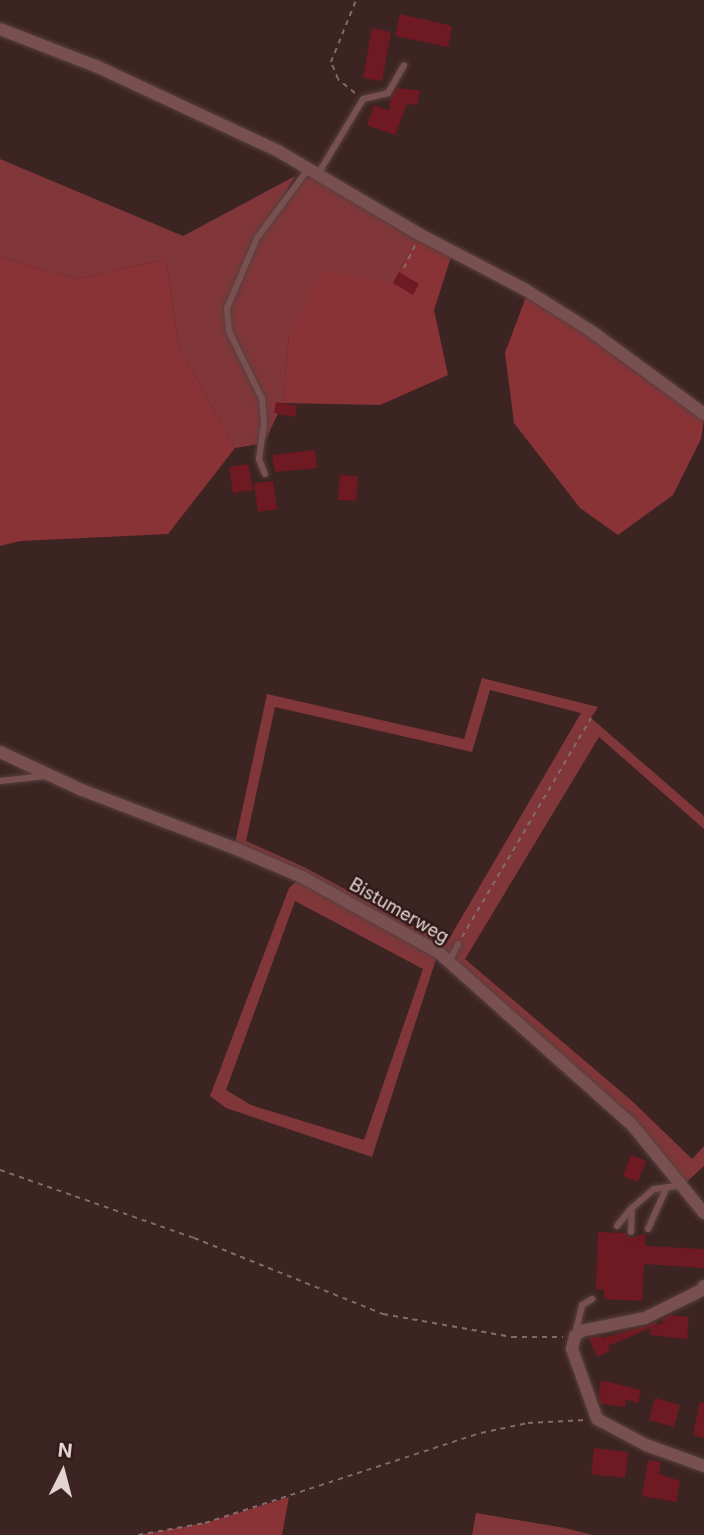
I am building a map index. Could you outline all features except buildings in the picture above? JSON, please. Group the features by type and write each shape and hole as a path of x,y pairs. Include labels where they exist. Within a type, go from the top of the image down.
{"street":[{"path":"0,29 188,107 313,172 419,234 526,290 591,331 704,414"},
{"name":"Bistumerweg","path":"0,752 302,877 450,960 632,1125 704,1213"},
{"path":"704,1286 700,1291 645,1318 590,1329 575,1336 573,1357 597,1419 646,1445 704,1466"}],"lane":[{"path":"265,474 259,459 264,425 262,399 229,331 227,308 257,237 313,172 363,99 388,93 404,65"},
{"path":"1,785 51,775"},
{"path":"450,960 458,944"},
{"path":"617,1226 632,1208 654,1189 682,1186"},
{"path":"648,1228 667,1187"},
{"path":"631,1232 632,1208"},
{"path":"575,1336 582,1305 592,1299"}],"path":[{"path":"356,0 331,62 338,79 363,99"},
{"path":"404,268 419,234"},
{"path":"458,944 591,718"},
{"path":"0,1170 194,1238 383,1314 512,1337 575,1336"},
{"path":"138,1535 205,1523 481,1433 528,1423 597,1419"}],"shaded area":[{"path":"0,159 183,236 295,176 279,204 303,178 317,177 418,236 393,283 289,336 283,403 264,443 235,448 179,347 166,259 77,279 0,257"},
{"path":"418,236 452,254 434,310 448,375 380,405 283,403 289,336 321,271 393,283"},
{"path":"0,257 77,279 166,259 179,347 235,448 168,534 20,541 0,546"},
{"path":"527,294 576,325 704,419 701,439 673,495 618,535 580,508 514,423 505,353"},
{"path":"482,678 598,707 591,718 704,816 704,829 599,737 465,959 632,1101 692,1159 704,1146 704,1166 682,1186 646,1139 438,953 372,1157 226,1108 210,1096 289,888 301,877 234,848 267,694 464,739","holes":["490,690 581,713 446,944 306,868 246,841 275,707 472,752","295,901 423,969 364,1140 251,1105 226,1090"]},
{"path":"289,1497 282,1535 138,1535 205,1523"},
{"path":"476,1513 565,1528 593,1535 472,1535"}]}
